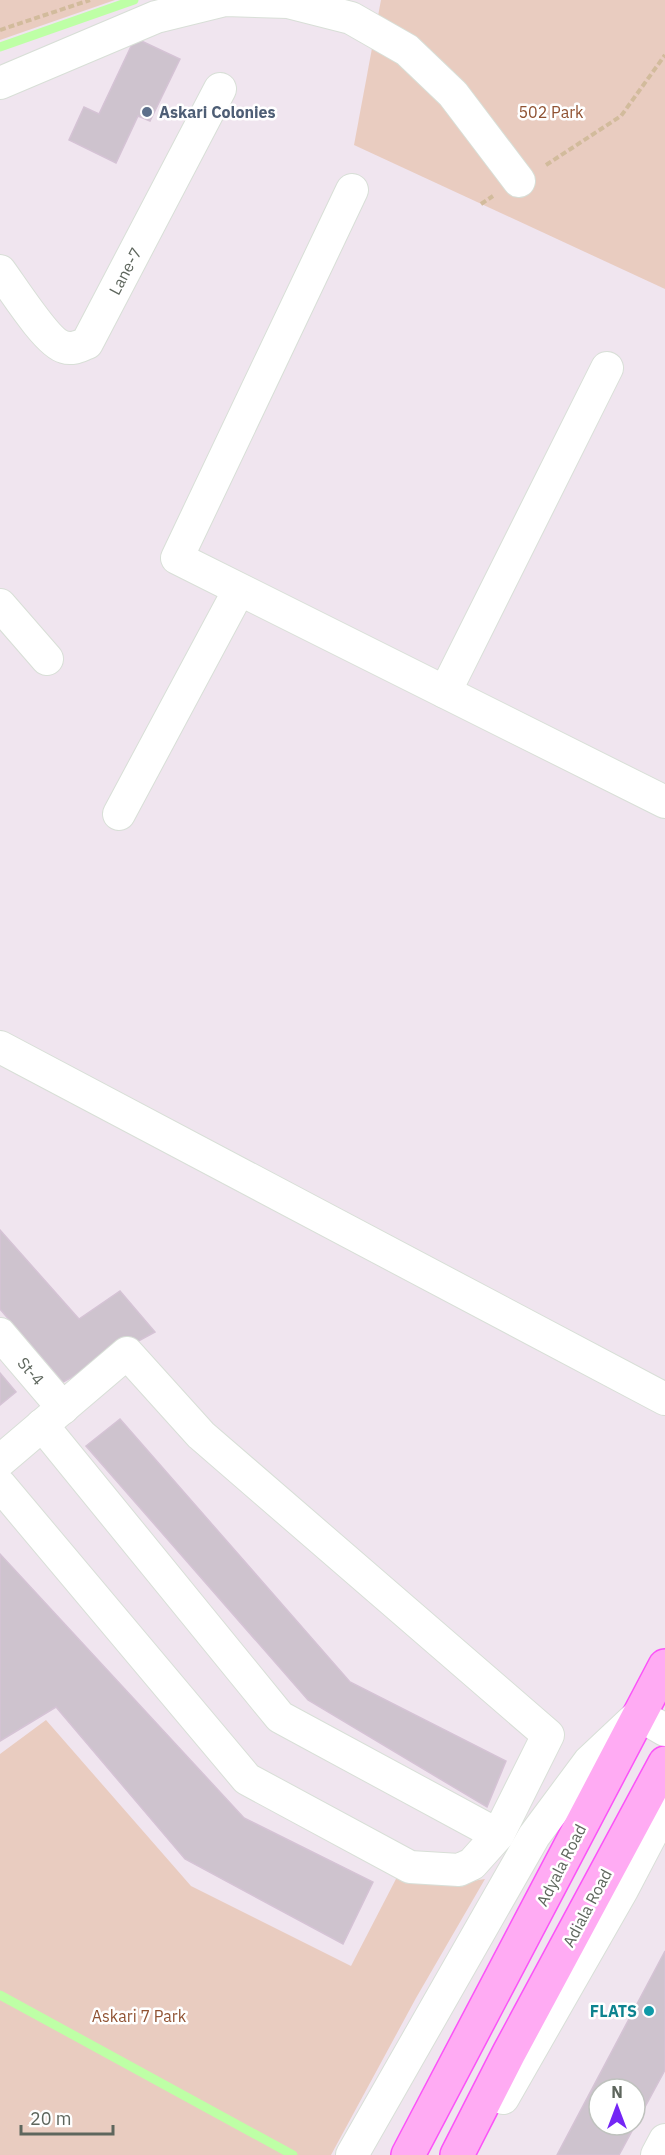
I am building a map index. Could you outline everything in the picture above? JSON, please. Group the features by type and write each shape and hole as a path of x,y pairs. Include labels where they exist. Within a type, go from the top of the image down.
{"main road":[{"name":"Adyala Road","path":"408,2155 652,1723 665,1666"},
{"name":"Adiala Road","path":"457,2155 509,2053 665,1763"}],"street":[{"path":"0,83 156,17 225,0 288,2 351,18 406,50 453,94 519,181"},
{"name":"Lane-7","path":"0,271 43,330 62,347 74,348 87,343 220,89"},
{"path":"352,190 177,558 665,802"},
{"path":"445,692 607,368"},
{"path":"118,814 239,590"},
{"path":"0,605 47,658"},
{"path":"0,1047 665,1399"},
{"name":"St-4","path":"0,1334 53,1416 280,1717 498,1835"},
{"path":"0,1461 127,1353 201,1435 548,1735 498,1835 472,1864 459,1870 410,1867 247,1779 0,1485"},
{"path":"352,2155 534,1836 589,1762 652,1723"},
{"path":"472,2155 622,1890 665,1808"},
{"path":"657,2155 665,2140"}],"path":[{"path":"0,30 90,0"},
{"path":"481,204 621,116 665,55"}],"green space":[{"path":"0,0 115,0 0,40"},
{"name":"502 Park","path":"381,0 665,0 665,289 354,145"},
{"name":"Askari 7 Park","path":"46,1720 191,1886 351,1966 397,1877 454,1884 485,1879 416,1998 331,2155 0,2155 0,1754"}],"building":[{"path":"135,38 180,59 150,121 138,116 116,163 69,140 84,107 99,114"},
{"path":"0,1230 79,1319 120,1291 155,1332 63,1382 0,1309"},
{"path":"0,1373 16,1392 0,1405"},
{"path":"120,1419 350,1682 506,1761 487,1807 308,1700 86,1446"},
{"path":"0,1554 244,1818 373,1882 343,1944 185,1859 56,1707 0,1741"},
{"name":"FLATS","path":"665,1951 665,2070 647,2103 647,2077 598,2077"},
{"name":"FLATS","path":"587,2098 587,2137 629,2137 619,2155 557,2155"}],"waterway":[{"path":"0,47 134,0"},
{"path":"0,1995 293,2155"}],"place":[{"name":"Askari Colonies","path":"147,112"},
{"name":"FLATS","path":"649,2011"}]}
